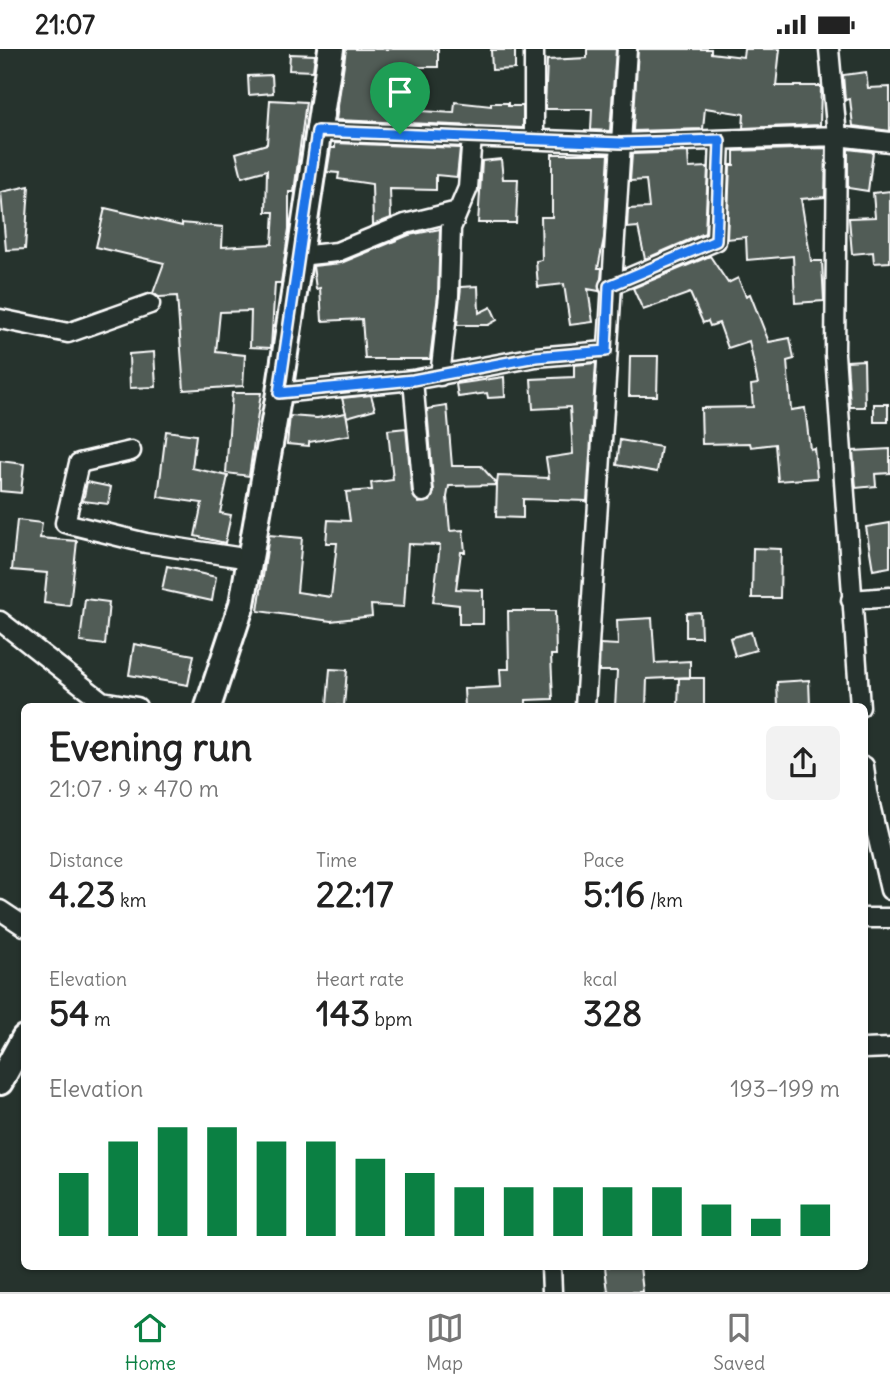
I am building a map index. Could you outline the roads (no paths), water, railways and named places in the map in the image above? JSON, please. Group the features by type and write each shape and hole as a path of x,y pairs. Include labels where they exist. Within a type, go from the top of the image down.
{"street":[{"path":"209,703 242,604 279,393 331,49"},
{"path":"534,49 534,139"},
{"path":"585,703 609,286 627,49"},
{"path":"829,49 837,136 835,354 860,703"},
{"path":"317,131 472,135 621,143 837,136 890,142"},
{"path":"440,376 448,308 451,228 468,188 472,135"},
{"path":"609,286 716,241 720,140"},
{"path":"299,256 337,252 405,224 458,211"},
{"path":"0,319 68,334 150,304"},
{"path":"279,393 413,380 536,357 606,351"},
{"path":"413,380 423,492"},
{"path":"131,451 79,463 65,523 146,543 250,559"},
{"path":"851,600 890,597"},
{"path":"0,621 102,701 114,703"},
{"path":"868,796 890,890"},
{"path":"0,911 21,924"},
{"path":"868,918 890,918"},
{"path":"0,1082 21,1044"},
{"path":"868,1049 890,1048"},
{"path":"551,1270 552,1292"}]}
